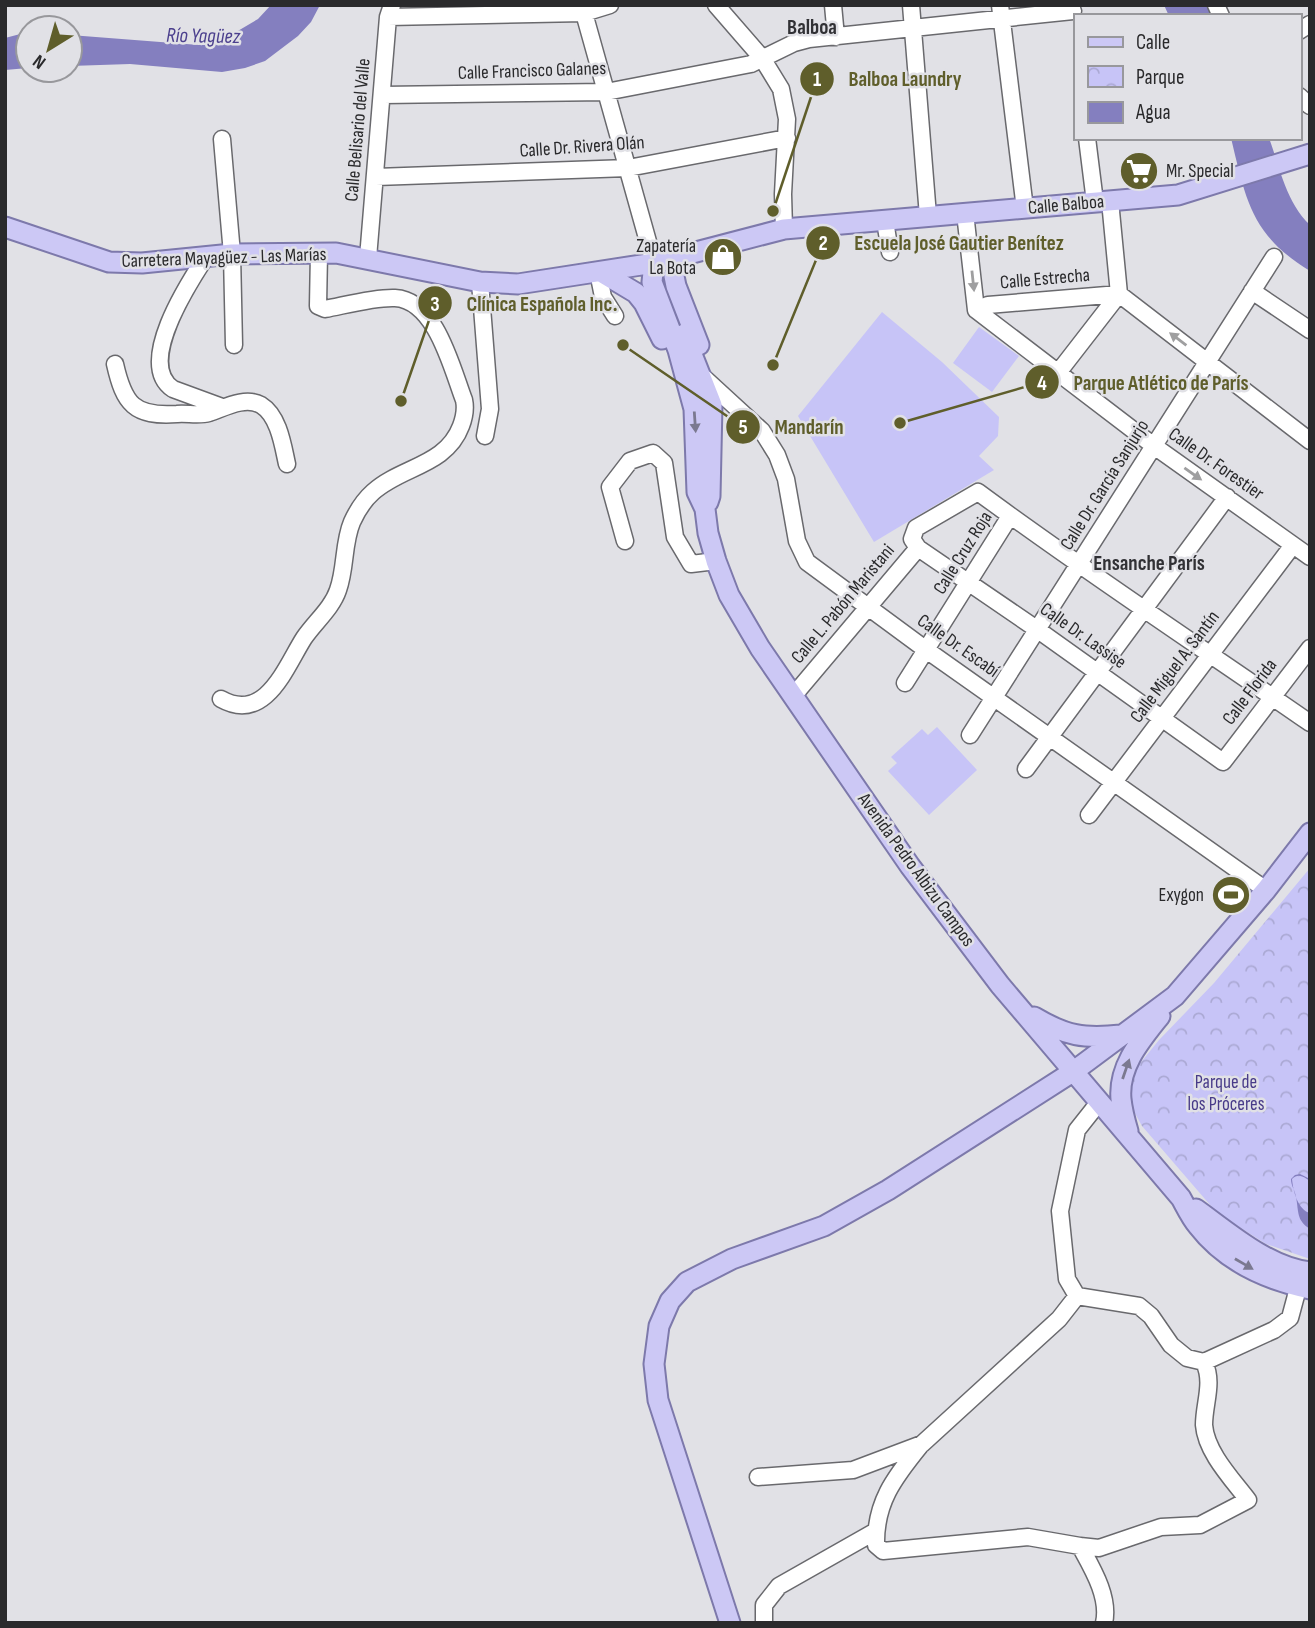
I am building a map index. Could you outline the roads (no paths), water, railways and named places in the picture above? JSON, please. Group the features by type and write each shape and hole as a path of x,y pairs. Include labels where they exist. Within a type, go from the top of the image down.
{"main road":[{"name":"Calle Balboa","path":"659,271 679,257 784,229 1178,195 1310,154"},
{"name":"Carretera Mayagüez - Las Marías","path":"5,228 109,262 142,263 232,254 319,253 368,258 480,282 518,284 597,273 659,271"},
{"path":"679,257 674,276 705,362 702,376"},
{"name":"Avenida Pedro Albizu Campos","path":"659,271 652,282 682,365 694,409 697,492 705,509 708,533 729,595 761,648 910,866 1020,1008 1181,1198 1198,1227 1242,1265 1273,1279 1305,1280"},
{"name":"Avenida Pedro Albizu Campos","path":"659,271 712,405 710,496 705,509"},
{"path":"597,273 636,293 664,343 682,365"},
{"path":"1129,1136 1120,1097 1124,1070 1136,1046 1310,834"},
{"path":"730,1623 658,1400 654,1364 659,1326 670,1301 687,1282 732,1259 824,1226 877,1196 1074,1071 1175,996"},
{"path":"1020,1008 1054,1029 1073,1036 1093,1038 1122,1035"}],"street":[{"path":"390,11 581,9 610,5"},
{"path":"716,5 762,58 781,89 787,119 784,229"},
{"path":"833,5 836,37"},
{"path":"911,5 928,216"},
{"path":"581,9 659,271"},
{"name":"Calle Belisario del Valle","path":"368,258 390,11"},
{"path":"1000,12 1025,208"},
{"name":"Calle Francisco Galanes","path":"383,95 606,92 751,64 794,43 912,30 1000,12 1074,15"},
{"name":"Calle Dr. Rivera Olán","path":"376,177 628,168 787,138"},
{"path":"222,139 232,254 234,345"},
{"path":"1087,140 1119,294 1310,441"},
{"path":"965,213 976,310"},
{"path":"885,221 890,252"},
{"path":"221,699 234,705 246,705 272,690 304,637 336,595 340,586 347,534 367,498 389,480 430,461 446,450 455,440 462,423 464,400 432,322 410,302 394,298 326,309 318,306 319,253"},
{"name":"Calle Dr. García Sanjurjo","path":"970,735 1274,257"},
{"path":"205,258 181,295 162,340 161,373 166,384 173,389 222,407"},
{"path":"595,304 597,273"},
{"path":"597,273 603,298 615,316"},
{"path":"480,282 490,409 485,436"},
{"path":"1252,291 1310,330"},
{"path":"1058,374 1119,294"},
{"name":"Calle Estrecha","path":"976,310 988,305 1119,294"},
{"name":"Calle Dr. Forestier","path":"976,310 1154,446 1310,557"},
{"path":"115,364 123,393 145,413 157,416 206,414 245,402 266,409 278,430 287,464"},
{"name":"Calle Dr. Escabí","path":"702,376 762,431 777,455 786,479 797,541 807,562 925,649 1266,890"},
{"path":"625,541 610,487 630,461 653,453 664,463 675,537 680,546 691,564 716,561"},
{"name":"Calle L. Pabón Maristani","path":"794,695 918,548 912,539 916,528 978,492 1010,516"},
{"path":"1026,769 1227,498"},
{"path":"1010,516 1310,723"},
{"name":"Calle Cruz Roja","path":"905,683 1010,516"},
{"name":"Calle Miguel A. Santín","path":"1089,815 1293,545"},
{"name":"Calle Dr. Lassise","path":"918,548 1223,762"},
{"name":"Calle Florida","path":"1223,762 1310,648"},
{"path":"1077,1296 1067,1279 1060,1211 1077,1130 1100,1101"},
{"path":"1077,1296 1139,1306 1151,1315 1171,1345 1186,1358 1204,1362 1274,1330 1290,1318 1305,1280"},
{"path":"1077,1296 1059,1319 922,1444 883,1496 876,1545 883,1550 1028,1537 1099,1548 1161,1527 1200,1525 1248,1500 1211,1449 1204,1427 1210,1374 1204,1362"},
{"path":"758,1477 853,1470 922,1444"},
{"path":"764,1623 764,1605 779,1586 876,1531"},
{"path":"1080,1546 1096,1576 1106,1613 1104,1623"}],"water":[{"path":"271,5 320,5 311,22 298,36 265,61 245,68 222,72 130,64 84,66 84,36 199,45 231,35 258,19"},
{"path":"1164,5 1211,5 1215,14 1168,14"},
{"path":"14,36 14,69 5,70 5,38"},
{"path":"1231,140 1270,140 1289,195 1310,225 1310,271 1275,244 1263,229 1241,180"},
{"path":"1300,1174 1310,1179 1294,1177 1294,1189 1291,1179 1295,1175"},
{"path":"1296,1197 1302,1208 1310,1213 1310,1229 1300,1219"}],"place":[{"name":"Mr. Special","path":"1139,171"},
{"name":"Balboa Laundry","path":"773,211"},
{"name":"Zapatería La Bota","path":"723,257"},
{"name":"Mandarín","path":"623,345"},
{"name":"Escuela José Gautier Benítez","path":"773,365"},
{"name":"Clínica Española Inc.","path":"401,401"},
{"name":"Parque Atlético de París","path":"900,423"},
{"name":"Exygon","path":"1231,895"}],"district":[{"name":"Balboa","path":"812,27"},
{"name":"Ensanche París","path":"1149,563"}],"water label":[{"name":"Río Yagüez","path":"203,36"}],"park label":[{"name":"Parque de los Próceres","path":"1226,1093"}]}
